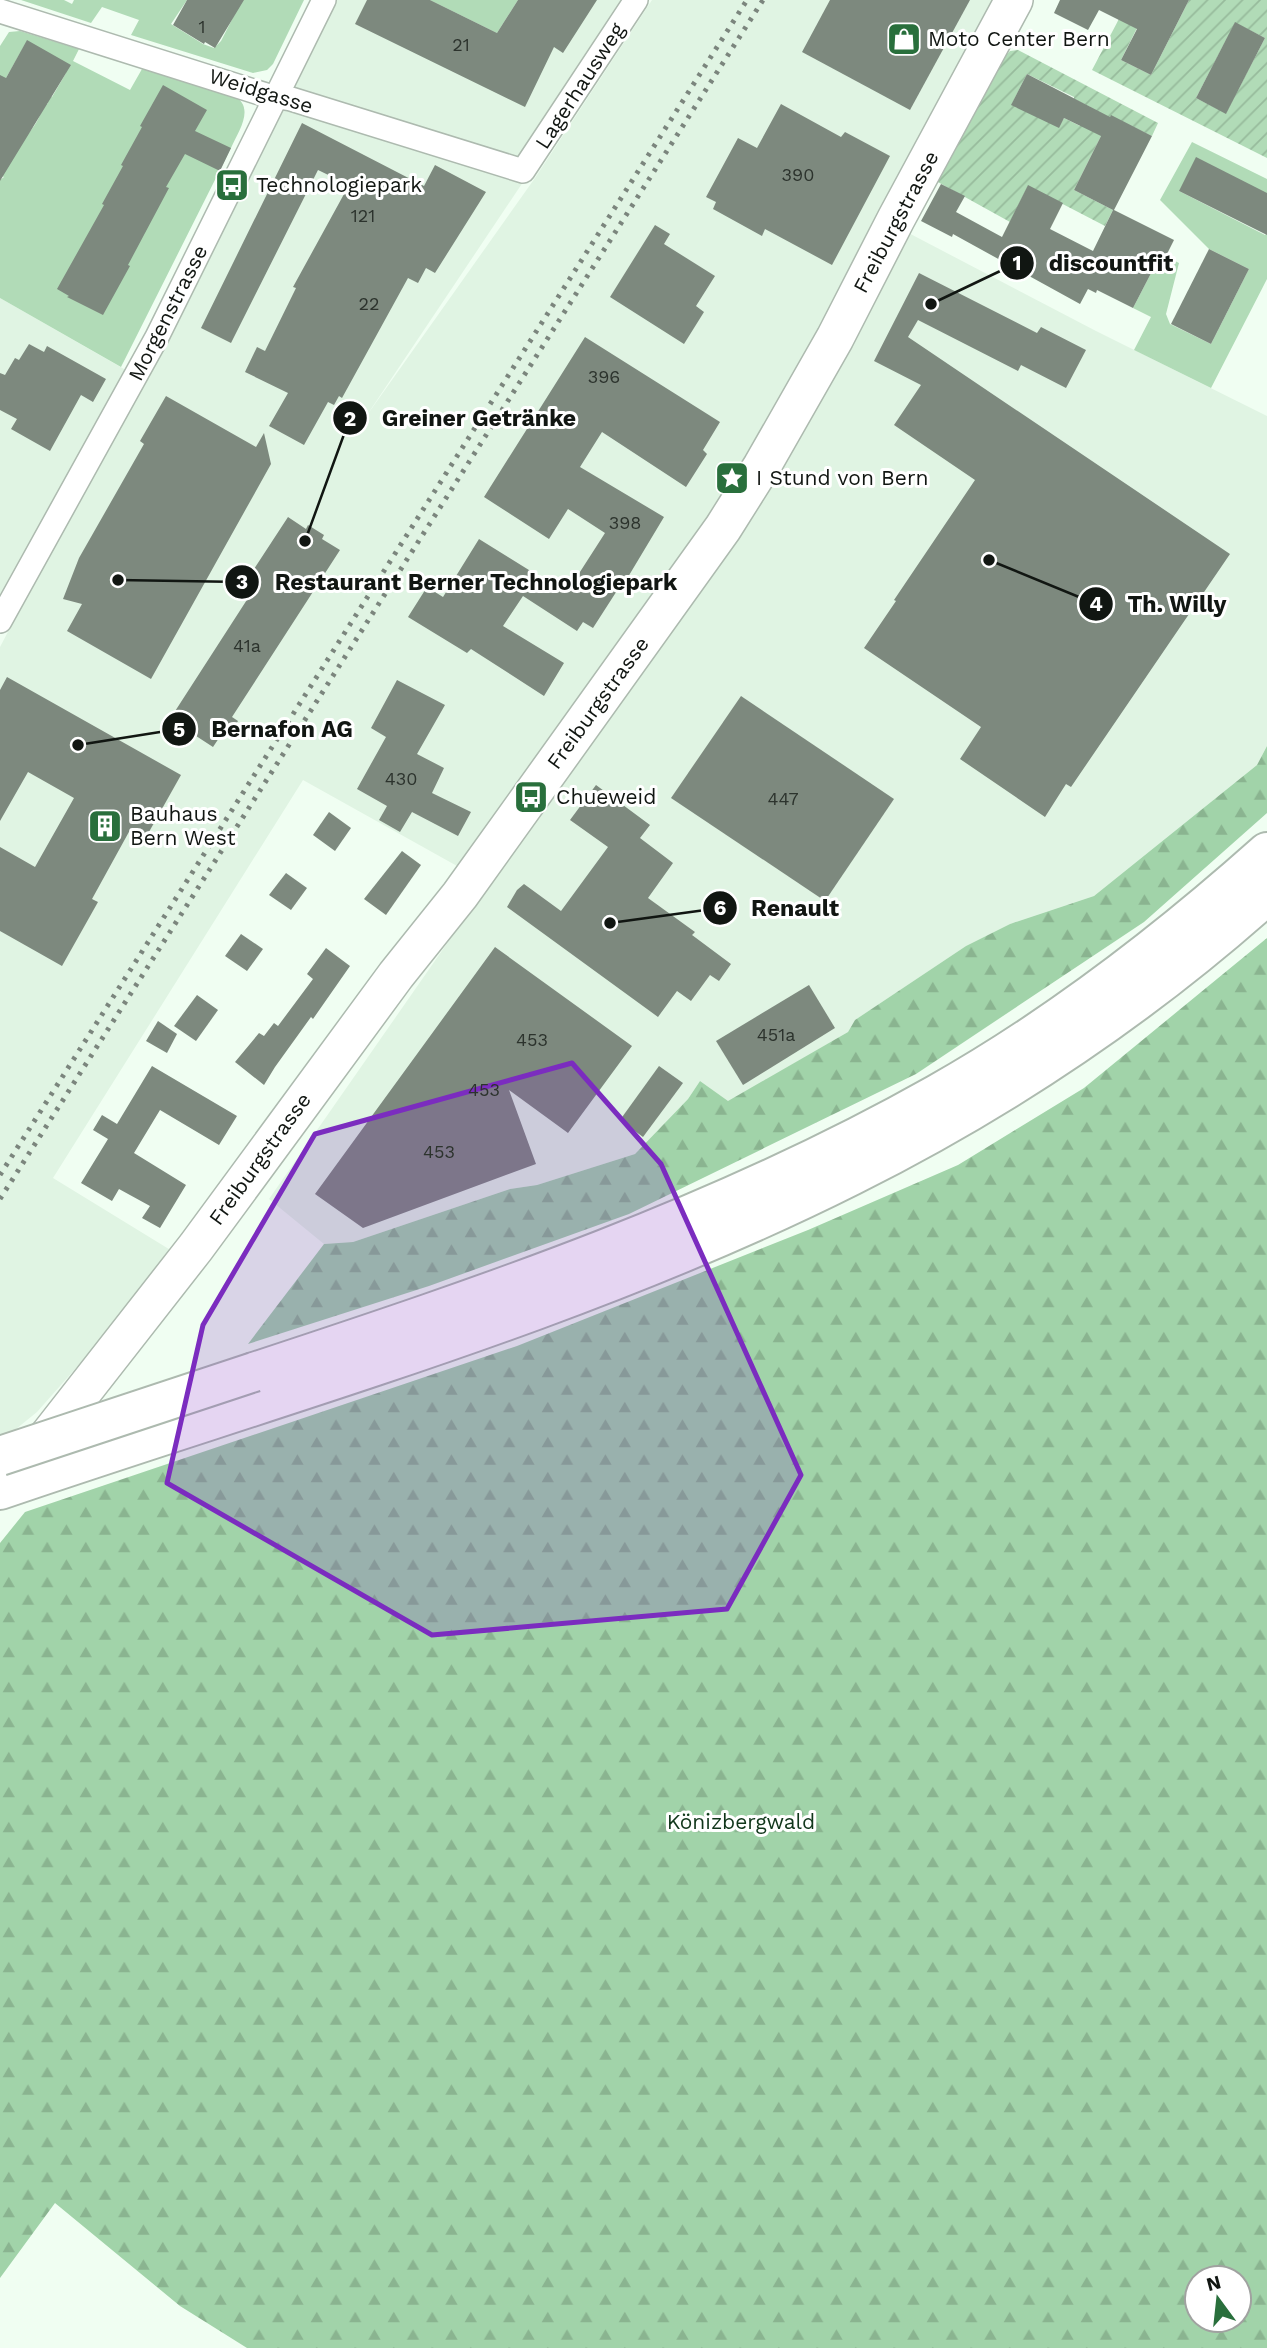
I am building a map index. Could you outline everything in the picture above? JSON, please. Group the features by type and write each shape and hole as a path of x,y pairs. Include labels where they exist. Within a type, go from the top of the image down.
{"highway":[{"path":"0,1456 442,1310 608,1249 720,1203 838,1147 940,1093 1040,1031 1183,925 1267,852"},
{"path":"0,1488 441,1344 574,1296 733,1232 851,1177 954,1121 1057,1057 1156,987 1267,895"}],"main road":[{"name":"Freiburgstrasse","path":"0,1488 49,1435 196,1247 396,975 460,895 699,563 762,466 835,338 1014,0"}],"street":[{"name":"Morgenstrasse","path":"0,621 152,346 324,0"},
{"name":"Lagerhausweg","path":"523,171 636,0"},
{"name":"Weidgasse","path":"0,10 523,171"}],"highlighted area":[{"path":"572,1063 661,1164 801,1475 727,1609 432,1635 167,1483 203,1325 315,1134"}],"shaded area":[{"path":"335,0 645,0 365,418 535,178 652,0 1002,0 769,428 676,575 466,871 303,780 53,1178 177,1254 37,1412 0,1442 0,647 280,113"},
{"path":"899,228 1096,331 1267,416 1267,746 1257,765 1094,896 1010,924 966,946 855,1020 848,1032 728,1102 700,1081 688,1099 635,1154 537,1185 510,1189 353,1242 324,1244 269,1199 756,500"},
{"path":"0,298 131,373 0,607"}],"green space":[{"path":"21,0 64,0 72,4 74,0 187,0 171,24 214,48 221,41 242,0 304,0 273,64 267,70 253,73 131,35 139,20 102,7 91,23"},
{"path":"430,0 518,0 497,33"},
{"path":"1129,0 1151,0 1121,60 1151,75 1189,0 1267,0 1267,158 1092,70","holes":["1235,23 1265,38 1226,113 1196,98"]},
{"path":"20,31 79,49 73,61 130,90 142,69 231,94 243,105 244,119 238,134 121,367 0,298 0,180 4,177 0,175 20,139 25,140 39,117 44,102 48,104 50,96 52,97 66,73 27,41 6,78 0,83 0,46 9,32"},
{"path":"1018,50 1158,123 1152,136 1111,116 1074,190 1113,210 1105,226 1028,186 1010,222 936,181 1004,57 1010,51","holes":["1027,74 1090,107 1080,126 1064,118 1058,128 1059,125 1012,104"]},
{"path":"1192,142 1267,179 1267,193 1179,191 1265,235 1267,233 1267,279 1211,388 1134,350 1151,317 1133,308 1161,254 1179,263 1166,314 1170,324 1211,344 1249,269 1209,249 1160,200"},
{"path":"1267,746 1267,813 1144,922 916,1074 629,1214 429,1286 248,1344 324,1244 353,1242 510,1189 537,1185 635,1154 688,1099 700,1081 728,1101 848,1032 855,1020 966,946 1010,924 1094,896 1257,765"},
{"name":"Könizbergwald","path":"1267,938 1267,2348 247,2348 180,2306 55,2203 0,2278 0,1543 25,1512 517,1346 808,1230 958,1165 1084,1088"}],"building":[{"path":"187,0 244,0 215,48 173,25"},
{"path":"367,0 430,0 497,33 518,0 597,0 563,53 554,47 525,107 355,24"},
{"path":"830,0 970,0 910,110 802,52"},
{"path":"1060,0 1189,0 1151,75 1121,60 1137,29 1099,10 1088,30 1054,13"},
{"path":"1235,22 1265,38 1226,114 1196,98"},
{"path":"27,40 71,65 0,181 0,75 6,78"},
{"path":"1027,74 1152,136 1114,210 1174,240 1166,256 1161,254 1133,308 1097,290 1096,293 1088,289 1080,304 953,234 952,237 921,221 941,184 965,196 956,212 1002,237 1028,185 1063,203 1050,229 1093,251 1113,210 1074,190 1101,136 1064,118 1059,128 1011,105"},
{"path":"163,85 207,110 195,131 231,148 220,171 185,154 103,315 57,289 104,205 102,204 123,166 121,165 142,127 140,126"},
{"path":"781,104 841,137 845,132 890,156 832,265 765,229 762,236 713,209 716,202 706,197 738,138 757,148"},
{"path":"302,123 424,186 435,165 486,192 435,273 426,268 418,283 408,278 342,398 339,396 334,405 328,402 304,445 269,426 288,393 245,372 257,347 265,351 296,288 293,287 349,185 318,170 231,343 201,328"},
{"path":"1196,157 1267,193 1267,235 1179,191"},
{"path":"655,225 670,234 664,244 715,276 696,306 704,312 684,344 610,297"},
{"path":"1209,249 1249,269 1211,344 1171,324"},
{"path":"919,273 1037,333 1041,327 1086,350 1066,388 1021,365 1018,371 918,320 908,337 1230,554 1071,787 1066,784 1045,817 960,759 981,727 864,648 975,480 894,425 921,385 874,361"},
{"path":"585,337 720,422 703,450 707,454 686,487 602,432 580,467 664,517 622,587 620,586 593,628 583,622 577,631 523,596 503,626 564,663 544,696 471,649 467,653 408,617 427,587 443,597 479,539 545,580 548,576 569,589 605,533 568,509 549,539 484,497"},
{"path":"29,344 44,352 47,346 106,379 93,402 81,395 50,451 11,429 17,419 0,410 0,373 5,375 15,358 19,360"},
{"path":"166,396 256,447 264,433 271,464 151,679 67,631 82,604 63,599 79,558 144,444 140,441"},
{"path":"288,517 306,529 308,525 324,535 322,539 340,550 232,717 238,721 229,736 223,732 213,747 170,719 261,578 252,572"},
{"name":"Bauhaus Bern West","path":"7,677 181,775 145,839 130,830 92,899 98,902 62,966 0,931 0,847 35,867 74,798 28,772 0,821 0,690"},
{"path":"397,680 445,705 417,754 444,768 432,793 471,812 458,836 412,812 400,832 379,820 387,806 357,789 386,737 371,728"},
{"path":"741,696 894,799 825,901 671,798"},
{"path":"596,785 650,825 640,838 673,863 648,898 695,932 692,935 731,964 719,981 710,975 691,1001 677,991 658,1017 507,907 524,884 561,911 608,847 570,820"},
{"path":"329,812 351,828 335,851 313,835"},
{"path":"402,851 421,865 386,915 364,899"},
{"path":"286,873 307,888 291,910 269,895"},
{"path":"241,934 263,949 247,971 225,956"},
{"path":"495,947 632,1046 568,1133 509,1090 536,1164 363,1228 315,1194"},
{"path":"326,948 350,966 264,1085 235,1062 259,1033 264,1036 274,1023 278,1026 313,979 307,974"},
{"path":"809,985 835,1028 743,1085 716,1041"},
{"path":"197,995 218,1010 196,1041 174,1026"},
{"path":"158,1021 177,1034 167,1053 146,1041"},
{"path":"152,1066 237,1116 219,1145 160,1110 134,1153 186,1185 160,1228 142,1218 150,1206 119,1189 112,1201 81,1183 108,1139 93,1130 102,1115 117,1124"},
{"path":"659,1066 683,1083 643,1137 620,1120"}],"railway":[{"path":"0,1175 747,0"},
{"path":"0,1199 763,0"}],"place":[{"name":"Moto Center Bern","path":"904,39"},
{"name":"Technologiepark","path":"232,185"},
{"name":"discountfit","path":"931,304"},
{"name":"I Stund von Bern","path":"732,478"},
{"name":"Greiner Getränke","path":"305,541"},
{"name":"Th. Willy","path":"989,560"},
{"name":"Restaurant Berner Technologiepark","path":"118,580"},
{"name":"Bernafon AG","path":"78,745"},
{"name":"Chueweid","path":"531,797"},
{"name":"Bauhaus Bern West","path":"105,826"},
{"name":"Renault","path":"610,923"}]}
